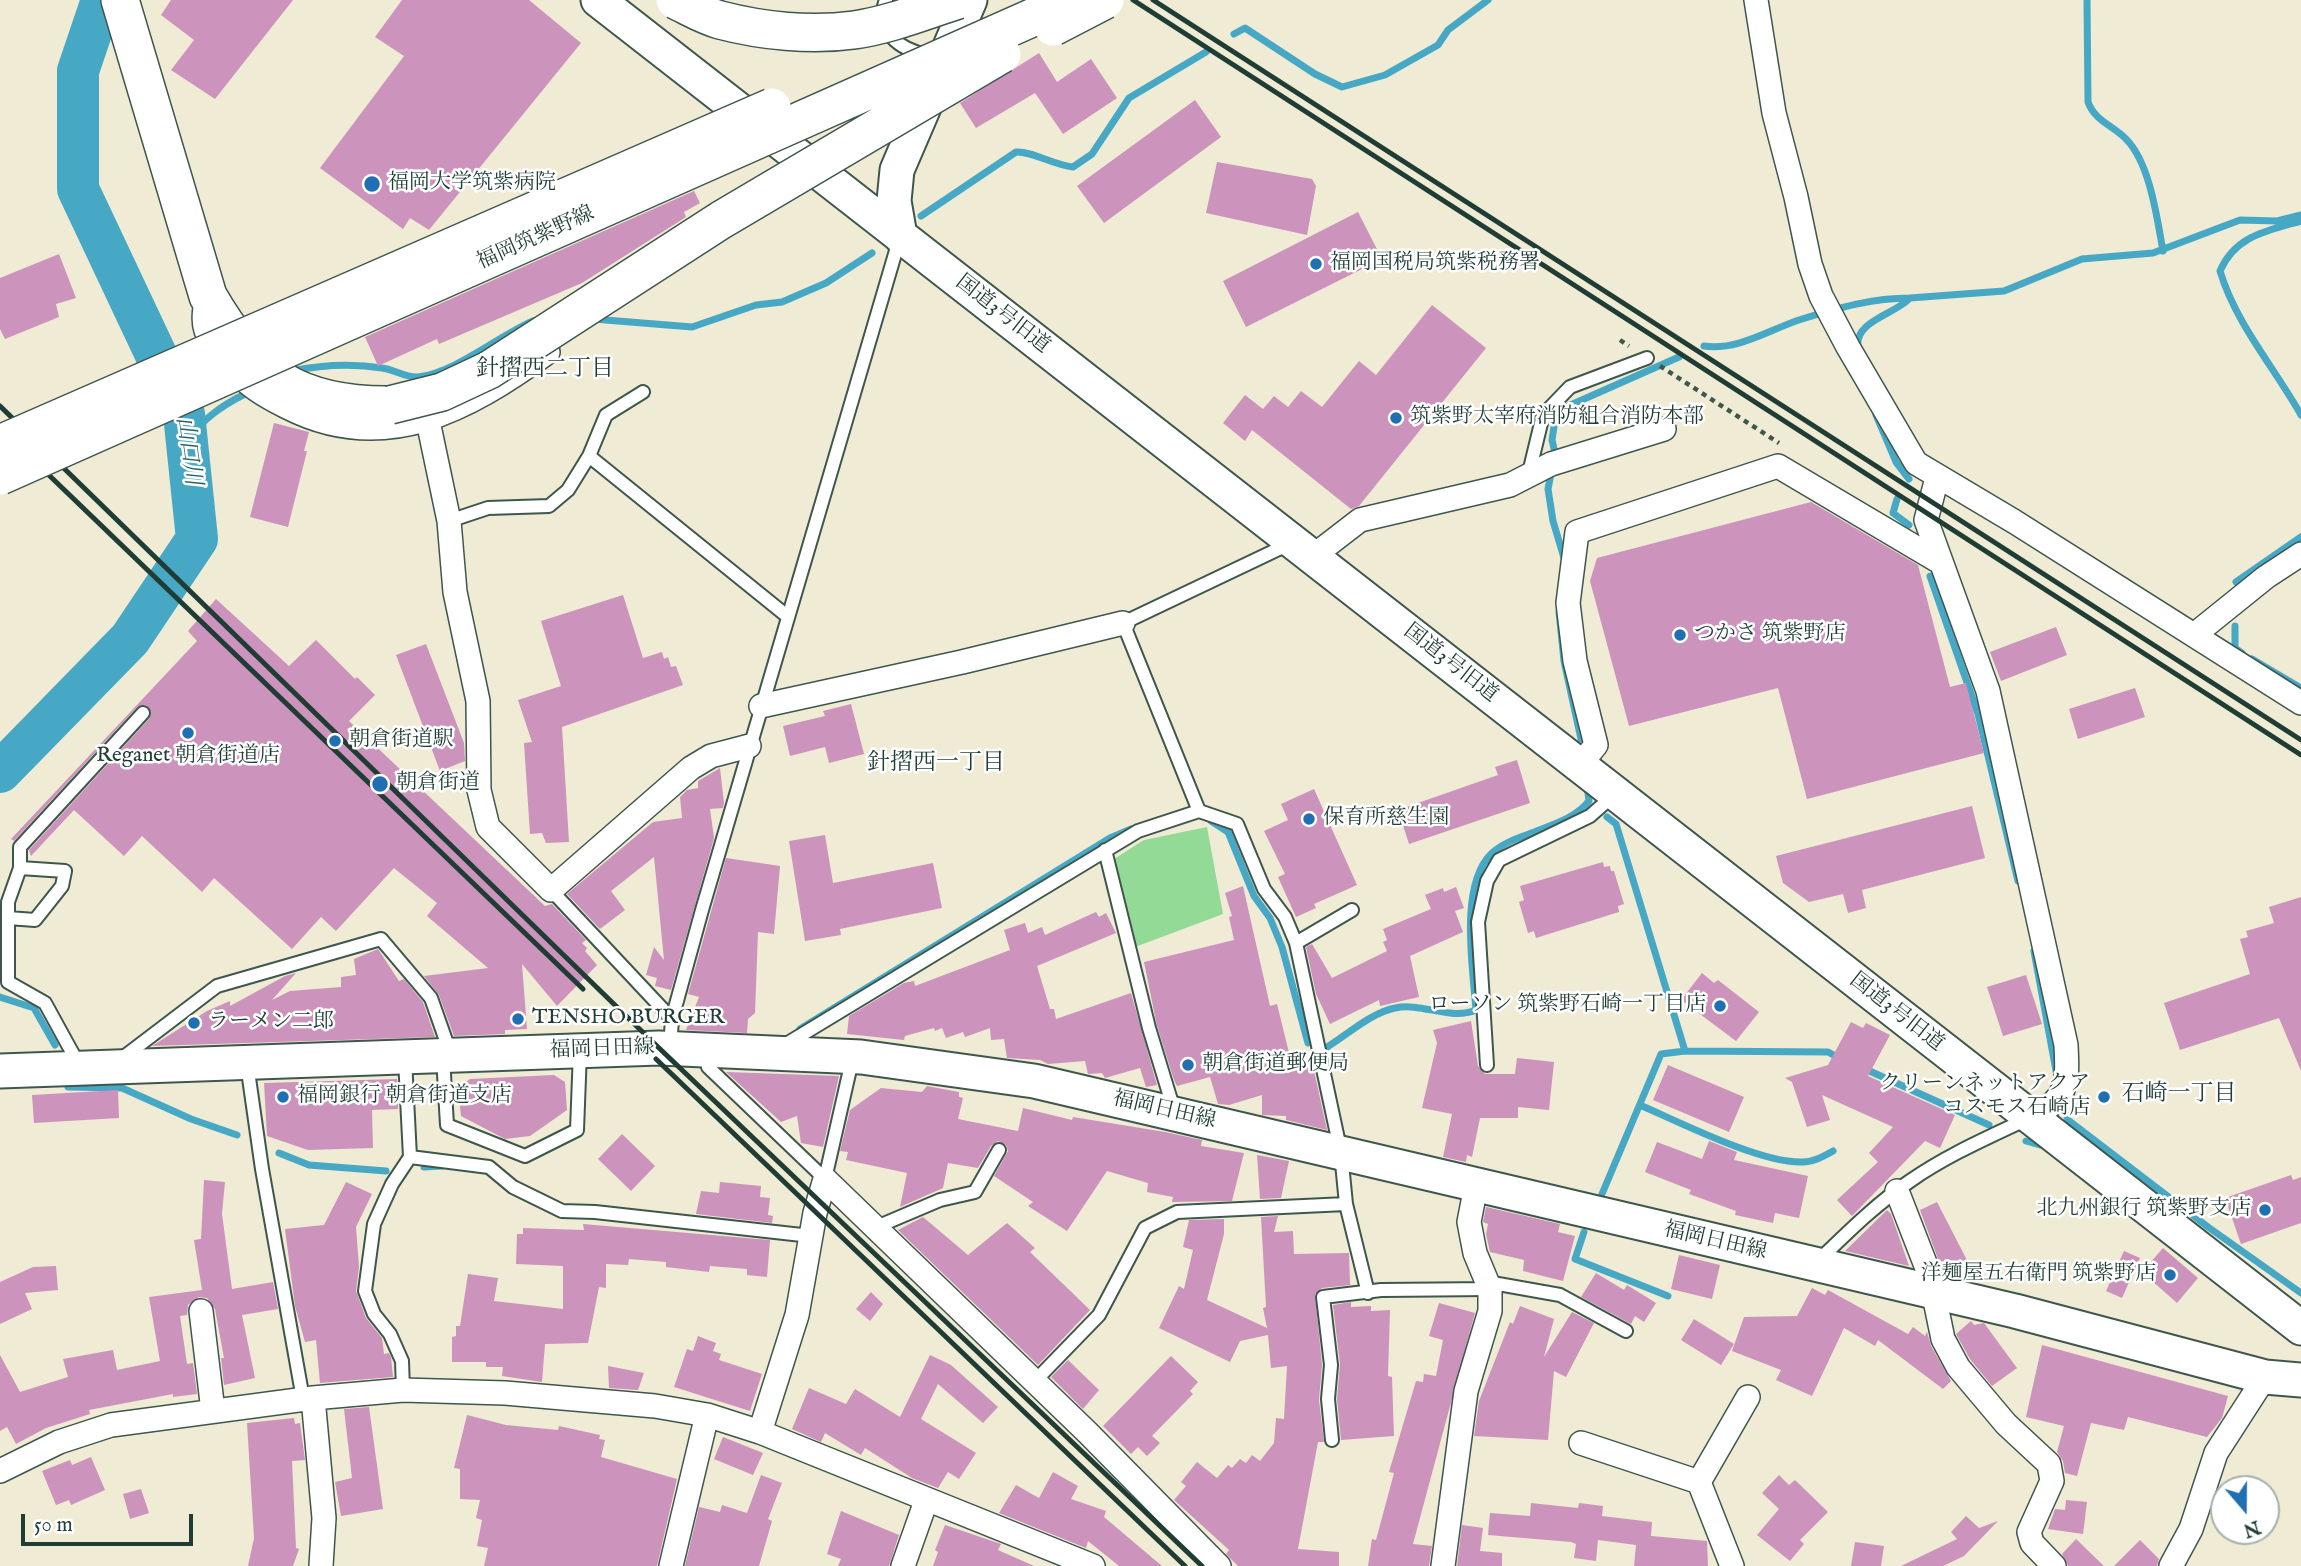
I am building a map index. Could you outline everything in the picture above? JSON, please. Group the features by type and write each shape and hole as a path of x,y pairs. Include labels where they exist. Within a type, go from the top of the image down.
{"main road":[{"path":"675,0 718,20 773,30 819,32 854,30 958,0"},
{"name":"福岡筑紫野線","path":"0,444 1013,0"},
{"name":"福岡筑紫野線","path":"0,476 1072,0"},
{"path":"123,9 208,296 223,323 266,372 301,393 327,401 356,405 390,405 442,392 489,370 755,200 1005,52 1105,0"}],"street":[{"name":"国道3号旧道","path":"598,0 2301,1328"},
{"path":"900,236 894,201 897,170 970,0"},
{"path":"1756,0 1773,113 1797,197 1810,264 1821,296 1916,463 1937,478 2015,522 2301,703"},
{"path":"208,296 202,316 206,334 243,381 274,400 299,413 338,424 389,428 428,421 506,382 617,302 821,174"},
{"path":"428,421 449,521 455,592 478,701 479,790 488,827 551,890 691,768 711,756 749,746"},
{"path":"1302,550 1360,520 1510,485 1551,464 1664,429"},
{"path":"1580,765 1596,745 1575,661 1568,603 1577,532 1778,466 1940,562"},
{"path":"1937,478 1926,520 1988,691 2066,1045 2067,1082 2054,1105 2031,1118"},
{"path":"2194,635 2266,577 2301,554"},
{"path":"761,706 1123,623"},
{"name":"福岡日田線","path":"0,1071 580,1051 671,1034 705,1048 853,1056 1034,1081 1932,1292 2266,1377 2301,1380"},
{"path":"825,1180 1219,1566"},
{"path":"760,1432 797,1315 811,1236 825,1180"},
{"path":"1443,1566 1466,1391 1490,1311 1489,1286 1475,1254 1469,1222 1476,1186"},
{"path":"1897,1191 1930,1276 1943,1339 1958,1367 2006,1424 2049,1464 2052,1481 2029,1532 2032,1543 2054,1566"},
{"path":"201,1311 213,1411"},
{"path":"2171,1566 2191,1529 2216,1453 2266,1377"},
{"path":"0,1471 59,1442 111,1425 308,1399 403,1390 505,1393 655,1406 707,1415 760,1432 1093,1566"},
{"path":"1699,1482 1748,1397"},
{"path":"308,1399 324,1518 321,1566"},
{"path":"671,1566 707,1415"},
{"path":"1581,1443 1699,1482"},
{"path":"1699,1482 1732,1566"},
{"path":"903,1566 926,1501"}],"lane":[{"path":"886,0 883,8 892,40 914,52 945,59"},
{"path":"671,1034 749,746 900,236"},
{"path":"1528,477 1543,415 1570,387 1647,358"},
{"path":"449,521 488,508 549,506 568,490 589,456 606,415 643,392"},
{"path":"589,456 787,616"},
{"path":"1199,811 1123,623 1302,550"},
{"path":"143,713 20,847 20,868 8,902 8,982 45,1003 95,1067 217,986 381,939 431,998 447,1056 447,1125 525,1156 577,1130 580,1051"},
{"path":"1487,1065 1478,922 1487,881 1499,860 1590,816 1615,794"},
{"path":"775,1050 1138,831 1199,811 1237,824 1264,889 1286,918 1296,943 1341,1153 1346,1204 1368,1293"},
{"path":"1105,850 1149,1028 1175,1113"},
{"path":"8,918 35,920 62,886 65,871 20,868"},
{"path":"551,890 671,1034"},
{"path":"1296,943 1352,910"},
{"path":"705,1048 708,1067 825,1180"},
{"path":"825,1180 853,1056"},
{"path":"403,1390 402,1361 390,1334 374,1314 365,1291 374,1224 392,1184 410,1157 405,1059"},
{"path":"247,1064 261,1169 308,1399"},
{"path":"1814,1265 1870,1211 1897,1191 1980,1141 2031,1118"},
{"path":"874,1228 940,1200 975,1192 999,1150"},
{"path":"410,1157 489,1167 513,1187 562,1211 596,1212 811,1236"},
{"path":"1034,1382 1099,1315 1145,1228 1177,1212 1346,1204"},
{"path":"1332,1440 1328,1399 1331,1365 1323,1297 1381,1290 1489,1286 1560,1295 1626,1331"}],"path":[{"path":"1620,340 1782,445 1801,480"}],"green space":[{"path":"1207,827 1223,914 1135,947 1114,859 1144,840"}],"building":[{"path":"171,0 293,0 215,99 171,70 194,40 161,15"},
{"path":"402,0 529,0 581,43 429,230 410,218 403,229 320,168 404,56 375,37"},
{"path":"1039,53 1057,82 1091,59 1117,98 1063,134 1035,93 976,128 960,103"},
{"path":"1195,100 1221,137 1104,223 1077,186"},
{"path":"1217,162 1312,179 1316,186 1307,235 1206,213"},
{"path":"694,191 700,203 684,212 686,217 582,283 439,344 437,339 378,366 365,337"},
{"path":"1358,212 1382,259 1246,327 1223,281"},
{"path":"59,254 76,298 56,304 59,317 5,339 0,329 0,278"},
{"path":"1432,305 1486,348 1359,506 1351,509 1252,430 1245,441 1223,423 1245,395 1263,409 1274,396 1288,407 1301,391 1322,407 1359,361 1376,375"},
{"path":"274,423 309,432 304,451 307,451 288,527 250,517"},
{"path":"1811,502 1918,565 1950,687 1966,683 1984,753 1807,799 1778,688 1629,726 1590,581 1597,558"},
{"path":"623,595 643,658 662,652 664,659 668,657 671,667 676,666 683,685 562,727 569,842 546,843 542,833 530,834 524,743 532,742 518,700 561,686 541,621"},
{"path":"216,599 289,666 316,640 355,679 357,677 375,695 349,721 545,906 552,904 586,940 582,943 587,948 585,951 597,965 557,1006 522,964 527,1029 505,1030 505,1034 454,1036 439,995 424,976 488,968 427,916 437,903 394,868 336,931 321,917 292,949 214,878 202,892 142,836 124,856 74,810 31,856 29,850 149,719 151,711 146,705 137,707 14,841 11,839 197,641 188,631"},
{"path":"2056,627 2067,655 2001,681 1990,652"},
{"path":"426,644 464,743 465,761 440,771 396,655"},
{"path":"2135,688 2145,717 2078,739 2069,709"},
{"path":"851,704 864,754 829,763 825,747 790,756 783,726 825,716 823,711"},
{"path":"1517,760 1530,803 1409,844 1398,810 1498,775 1495,767"},
{"path":"720,768 723,808 710,809 714,838 671,990 655,986 657,978 646,975 654,947 664,960 654,857 611,891 625,910 600,929 567,894 653,822 682,818 680,797 687,790 698,788 698,781"},
{"path":"1314,789 1357,885 1314,904 1316,908 1296,917 1278,877 1285,874 1264,831 1288,820 1281,804"},
{"path":"1972,806 1985,858 1862,890 1866,908 1848,913 1843,894 1809,902 1783,883 1776,856"},
{"path":"825,835 833,883 933,863 942,908 840,929 841,935 805,941 789,841"},
{"path":"726,858 780,866 774,934 758,932 755,1013 748,1019 747,1033 686,1030 699,997 688,994"},
{"path":"1603,862 1604,867 1610,866 1611,871 1614,871 1624,904 1618,906 1619,912 1536,938 1534,931 1528,933 1519,902 1524,900 1520,886"},
{"path":"1243,886 1270,1006 1277,1004 1293,1069 1313,1066 1327,1130 1286,1120 1286,1116 1262,1115 1262,1095 1229,1105 1218,1104 1210,1077 1177,1086 1174,1080 1157,1026 1144,962 1234,940 1229,917 1232,916 1225,893"},
{"path":"1456,887 1464,908 1455,911 1463,932 1410,956 1419,997 1380,1006 1379,1000 1330,1024 1316,994 1306,947 1312,944 1332,978 1387,951 1383,942 1387,940 1383,929 1431,909 1425,895 1443,888 1444,892"},
{"path":"2301,897 2301,1071 2279,1018 2180,1050 2164,1003 2250,974 2240,939 2248,937 2246,931 2274,923 2269,907"},
{"path":"1096,912 1099,917 1106,913 1116,933 1037,966 1050,1009 1054,1009 1056,1019 1131,993 1157,1085 1146,1087 1140,1068 1105,1078 1102,1073 1088,1074 1085,1061 1048,1064 1040,1060 1007,1058 1004,1039 991,1040 990,1028 965,1037 963,1032 946,1038 942,1028 935,1031 934,1028 905,1036 904,1040 847,1034 849,1016 904,983 914,981 915,986 1010,950 1004,930 1025,923 1028,933 1042,927 1045,935"},
{"path":"378,949 399,981 404,979 423,1002 435,1037 152,1046 207,1011 230,1001 230,1006 285,976 296,973 272,1000 290,991 341,987 341,977 356,975 354,959"},
{"name":"ローソン 筑紫野石崎一丁目店","path":"1702,973 1714,983 1718,980 1759,1012 1736,1041 1681,1000"},
{"path":"2026,975 2042,1024 2003,1036 1987,987"},
{"path":"1471,1021 1478,1066 1485,1074 1515,1074 1517,1058 1554,1062 1549,1110 1518,1107 1518,1118 1480,1118 1472,1157 1467,1155 1466,1162 1443,1157 1452,1114 1422,1108 1437,1043 1433,1030"},
{"path":"1851,1022 1863,1028 1866,1023 1890,1035 1868,1076 1955,1115 1940,1148 1925,1141 1852,1216 1837,1200 1878,1162 1869,1153 1893,1127 1822,1095 1830,1120 1807,1127 1792,1082 1785,1078 1828,1065"},
{"path":"1668,1065 1744,1097 1729,1132 1653,1100"},
{"path":"726,1072 839,1076 823,1147 801,1143 797,1116 781,1122"},
{"path":"554,1075 565,1082 567,1110 530,1136 505,1139 461,1116 458,1088 470,1079"},
{"path":"397,1079 398,1109 372,1110 373,1148 308,1150 267,1136 264,1083"},
{"path":"927,1086 959,1092 959,1097 963,1098 958,1119 1018,1131 1023,1108 1072,1120 1073,1117 1165,1132 1202,1140 1201,1146 1244,1153 1232,1201 1172,1202 1173,1197 1147,1192 1148,1183 1107,1171 1067,1231 1028,1206 1033,1202 994,1176 1008,1151 1006,1145 998,1141 991,1146 978,1168 948,1163 943,1188 900,1207 907,1173 846,1160 848,1152 840,1151 850,1110 881,1088 922,1092"},
{"path":"118,1090 119,1118 34,1123 32,1095"},
{"path":"622,1134 655,1166 631,1191 598,1159"},
{"path":"1709,1141 1737,1152 1734,1160 1808,1176 1799,1218 1775,1213 1773,1223 1735,1215 1736,1211 1689,1194 1691,1190 1645,1172 1657,1142 1702,1159"},
{"path":"1257,1155 1289,1161 1281,1198 1260,1199"},
{"name":"北九州銀行 筑紫野支店","path":"2291,1175 2293,1180 2301,1177 2301,1223 2241,1244 2225,1198"},
{"path":"204,1180 225,1182 222,1214 232,1289 273,1282 278,1309 242,1315 255,1378 224,1385 221,1358 224,1358 215,1309 207,1298 199,1297 188,1305 187,1315 180,1316 187,1364 193,1363 197,1394 173,1397 173,1394 89,1410 90,1414 46,1428 16,1444 7,1427 0,1431 0,1355 20,1392 68,1377 63,1359 113,1350 117,1370 160,1361 149,1297 202,1290 194,1240 201,1239"},
{"path":"346,1182 372,1194 356,1227 359,1267 356,1291 366,1318 382,1338 384,1354 389,1353 391,1357 393,1377 320,1383 316,1340 305,1342 295,1306 285,1229 324,1225"},
{"path":"720,1182 761,1186 760,1197 770,1198 768,1215 773,1216 772,1223 696,1214 701,1191 719,1193"},
{"path":"1937,1202 1970,1266 1950,1276 1944,1275 1920,1210"},
{"path":"1486,1207 1560,1224 1558,1232 1575,1236 1563,1281 1523,1271 1524,1260 1490,1252 1486,1234 1488,1224 1483,1222"},
{"path":"1887,1210 1891,1214 1909,1266 1845,1251"},
{"path":"1278,1216 1274,1232 1293,1231 1294,1254 1349,1253 1350,1285 1322,1288 1315,1294 1322,1365 1319,1400 1324,1442 1318,1442 1298,1549 1339,1552 1339,1566 1238,1566 1226,1554 1229,1550 1174,1500 1186,1486 1181,1482 1197,1462 1217,1478 1228,1465 1232,1468 1240,1459 1246,1463 1252,1455 1260,1461 1274,1443 1276,1418 1284,1419 1287,1366 1271,1368 1268,1335 1240,1341 1230,1362 1159,1328 1179,1286 1184,1289 1193,1250 1183,1247 1189,1220 1224,1219 1224,1234 1207,1300 1267,1328 1263,1308 1266,1307 1261,1217"},
{"path":"923,1217 968,1255 1007,1223 1035,1248 1030,1252 1090,1310 1038,1365 898,1230"},
{"path":"583,1224 770,1240 767,1277 747,1275 747,1269 710,1266 709,1272 666,1267 666,1262 629,1259 628,1265 606,1264 606,1288 599,1287 588,1343 545,1344 542,1382 502,1376 503,1367 486,1367 486,1362 452,1362 452,1337 456,1336 456,1326 460,1326 468,1274 498,1278 494,1301 563,1309 563,1266 516,1264 517,1234 523,1234 523,1228 584,1230"},
{"name":"洋麺屋五右衛門 筑紫野店","path":"2163,1248 2198,1278 2177,1303 2142,1272"},
{"path":"2124,1251 2140,1258 2122,1298 2106,1291"},
{"path":"1679,1255 1720,1265 1712,1299 1671,1289"},
{"path":"56,1266 58,1290 25,1293 32,1309 0,1324 0,1282 33,1267"},
{"path":"1596,1273 1624,1290 1627,1285 1656,1303 1644,1322 1635,1316 1631,1324 1581,1297"},
{"path":"1812,1288 1825,1295 1828,1290 1908,1334 1913,1327 1925,1336 1927,1332 1931,1346 1951,1381 1943,1389 1878,1340 1875,1346 1844,1328 1812,1396 1776,1380 1781,1370 1732,1351 1744,1317 1797,1316"},
{"path":"871,1292 883,1304 870,1321 856,1309"},
{"path":"1351,1302 1351,1307 1371,1306 1371,1311 1390,1310 1388,1376 1392,1377 1394,1436 1341,1440 1337,1399 1340,1364 1333,1305"},
{"path":"1439,1303 1475,1313 1413,1544 1432,1546 1429,1566 1368,1566 1372,1539 1376,1540 1394,1473 1389,1472 1416,1381 1423,1382 1424,1374 1436,1376 1443,1340 1429,1336"},
{"path":"1520,1306 1554,1319 1544,1357 1572,1312 1594,1323 1566,1377 1554,1371 1548,1440 1474,1436 1479,1401 1510,1322 1513,1324"},
{"path":"1694,1319 1734,1344 1721,1365 1681,1340"},
{"path":"1971,1321 1974,1325 1984,1323 2017,1368 1992,1386 1970,1359 1956,1334"},
{"path":"698,1336 716,1343 713,1351 721,1354 719,1360 762,1374 750,1411 674,1387 687,1349 693,1351"},
{"path":"2042,1345 2228,1396 2222,1418 2207,1437 2128,1417 2124,1430 2091,1423 2077,1476 2065,1473 2063,1461 2057,1452 2064,1426 2026,1417"},
{"path":"930,1355 951,1365 998,1407 983,1423 938,1384 921,1419 976,1453 959,1479 948,1472 938,1488 912,1478 865,1448 861,1455 825,1433 821,1442 792,1429 809,1388 846,1404 855,1389 900,1417"},
{"path":"1171,1356 1198,1382 1190,1391 1193,1394 1152,1436 1160,1443 1147,1456 1138,1447 1131,1454 1103,1426"},
{"path":"1068,1360 1099,1390 1083,1409 1051,1377"},
{"path":"608,1366 644,1373 638,1390 609,1388"},
{"path":"369,1407 383,1509 341,1516 335,1482 352,1478 344,1409"},
{"path":"467,1415 506,1425 558,1430 559,1426 600,1435 599,1439 605,1440 601,1457 677,1479 657,1566 484,1566 488,1548 477,1546 482,1520 476,1518 480,1500 460,1499 460,1469 454,1468"},
{"path":"294,1418 295,1424 300,1423 305,1460 292,1461 296,1548 299,1549 293,1566 248,1566 254,1538 247,1423"},
{"path":"723,1437 763,1453 753,1475 714,1459"},
{"path":"91,1457 105,1490 71,1505 69,1500 56,1505 42,1471 70,1460 72,1465"},
{"path":"1053,1472 1078,1486 1071,1499 1106,1511 1104,1517 1162,1566 1119,1566 1088,1541 1086,1548 999,1513 1016,1485 1039,1498"},
{"path":"761,1475 782,1483 768,1519 772,1521 759,1566 685,1566 699,1507 720,1512 722,1505 747,1513"},
{"path":"1779,1475 1789,1485 1795,1480 1828,1512 1800,1540 1804,1544 1790,1561 1757,1535 1779,1509 1762,1493"},
{"path":"141,1489 149,1513 130,1519 123,1494"},
{"path":"2066,1500 2087,1502 2083,1534 2048,1529 2055,1509 2065,1510"},
{"path":"1531,1503 1578,1508 1579,1503 1603,1506 1602,1516 1652,1522 1651,1536 1707,1541 1708,1566 1634,1566 1636,1545 1598,1540 1596,1561 1574,1558 1576,1544 1571,1542 1488,1535 1490,1513 1530,1516"},
{"path":"841,1511 899,1535 889,1566 838,1566 841,1559 827,1554"},
{"path":"1966,1516 1979,1528 1998,1521 1964,1556 1943,1566 1901,1566 1957,1539 1951,1532"},
{"path":"945,1525 1001,1544 998,1550 1034,1566 933,1566 938,1552 935,1550"},
{"path":"1462,1525 1483,1528 1480,1551 1502,1553 1502,1566 1457,1566"},
{"path":"2076,1539 2104,1566 2068,1566 2062,1554"},
{"path":"2140,1540 2159,1559 2157,1566 2114,1566"},
{"path":"1855,1542 1884,1546 1881,1566 1851,1566"}],"waterway":[{"name":"山口川","path":"0,772 130,639 197,539 184,414 78,189 78,71 102,0"},
{"path":"1234,34 1245,28 1315,74 1342,87 1385,75 1438,45 1448,30 1488,0"},
{"path":"2087,0 2088,102 2099,118 2126,139 2141,162 2155,207 2163,251"},
{"path":"921,216 1016,152 1073,167 1092,154 1129,98 1206,52"},
{"path":"1858,347 1862,331 1869,324 1910,298 2004,291 2082,259 2153,253 2240,220 2277,221 2301,215"},
{"path":"2301,221 2264,232 2243,242 2226,259 2220,271 2246,327 2301,415"},
{"path":"593,319 692,327 756,305 782,302 826,283 872,253"},
{"path":"1704,346 1717,347 1742,342 1802,319 1855,304 1910,298"},
{"path":"291,371 347,365 386,369 418,377 447,369 533,321"},
{"path":"1564,558 1553,521 1548,489 1555,453 1552,440 1555,420 1566,407 1679,357"},
{"path":"187,441 213,414 245,394"},
{"path":"1876,415 1896,462 1909,479"},
{"path":"1897,499 1893,513 1909,525"},
{"path":"2236,582 2301,537"},
{"path":"1930,576 1978,714 2018,881"},
{"path":"1559,612 1564,661 1581,739"},
{"path":"2235,626 2235,648 2242,653"},
{"path":"2252,659 2301,688"},
{"path":"1324,1049 1367,1020 1395,1008 1416,1007 1446,1013 1476,1010 1470,928 1471,906 1481,868 1491,854 1504,844 1562,821 1577,812 1589,801 1587,785"},
{"path":"1607,817 1616,824 1685,1051"},
{"path":"1211,821 1228,832 1254,896 1270,918 1282,947 1308,1043"},
{"path":"800,1029 1110,838 1131,829"},
{"path":"2034,951 2057,1076"},
{"path":"0,997 34,1008 55,1045"},
{"path":"1602,1194 1661,1054 1685,1051 1828,1052 1839,1058"},
{"path":"1863,1068 1989,1125"},
{"path":"68,1087 122,1088 191,1119 237,1135"},
{"path":"1640,1105 1721,1141 1786,1161 1807,1162 1833,1151"},
{"path":"2066,1114 2068,1120 2208,1227 2301,1293"},
{"path":"2026,1141 2040,1145"},
{"path":"279,1153 309,1165 386,1171"},
{"path":"424,1167 442,1166"},
{"path":"1584,1232 1575,1259 1668,1296"}],"railway":[{"path":"1133,0 2301,755"},
{"path":"1153,0 2301,740"},
{"path":"0,406 659,1048 1202,1566"},
{"path":"0,428 583,989"},
{"path":"656,1059 1185,1566"}],"place":[{"name":"福岡大学筑紫病院","path":"372,184"},
{"name":"福岡国税局筑紫税務署","path":"1316,264"},
{"name":"筑紫野太宰府消防組合消防本部","path":"1396,418"},
{"name":"つかさ 筑紫野店","path":"1680,635"},
{"name":"Reganet 朝倉街道店","path":"188,733"},
{"name":"朝倉街道駅","path":"335,741"},
{"name":"朝倉街道","path":"380,784"},
{"name":"保育所慈生園","path":"1309,819"},
{"name":"ローソン 筑紫野石崎一丁目店","path":"1720,1006"},
{"name":"TENSHO BURGER","path":"518,1019"},
{"name":"ラーメン二郎","path":"194,1023"},
{"name":"朝倉街道郵便局","path":"1188,1065"},
{"name":"福岡銀行 朝倉街道支店","path":"283,1097"},
{"name":"クリーンネットアクア コスモス石崎店","path":"2104,1097"},
{"name":"北九州銀行 筑紫野支店","path":"2265,1210"},
{"name":"洋麺屋五右衛門 筑紫野店","path":"2170,1275"}],"district":[{"name":"針摺西二丁目","path":"545,370"},
{"name":"針摺西一丁目","path":"936,764"},
{"name":"石崎一丁目","path":"2179,1095"}]}
